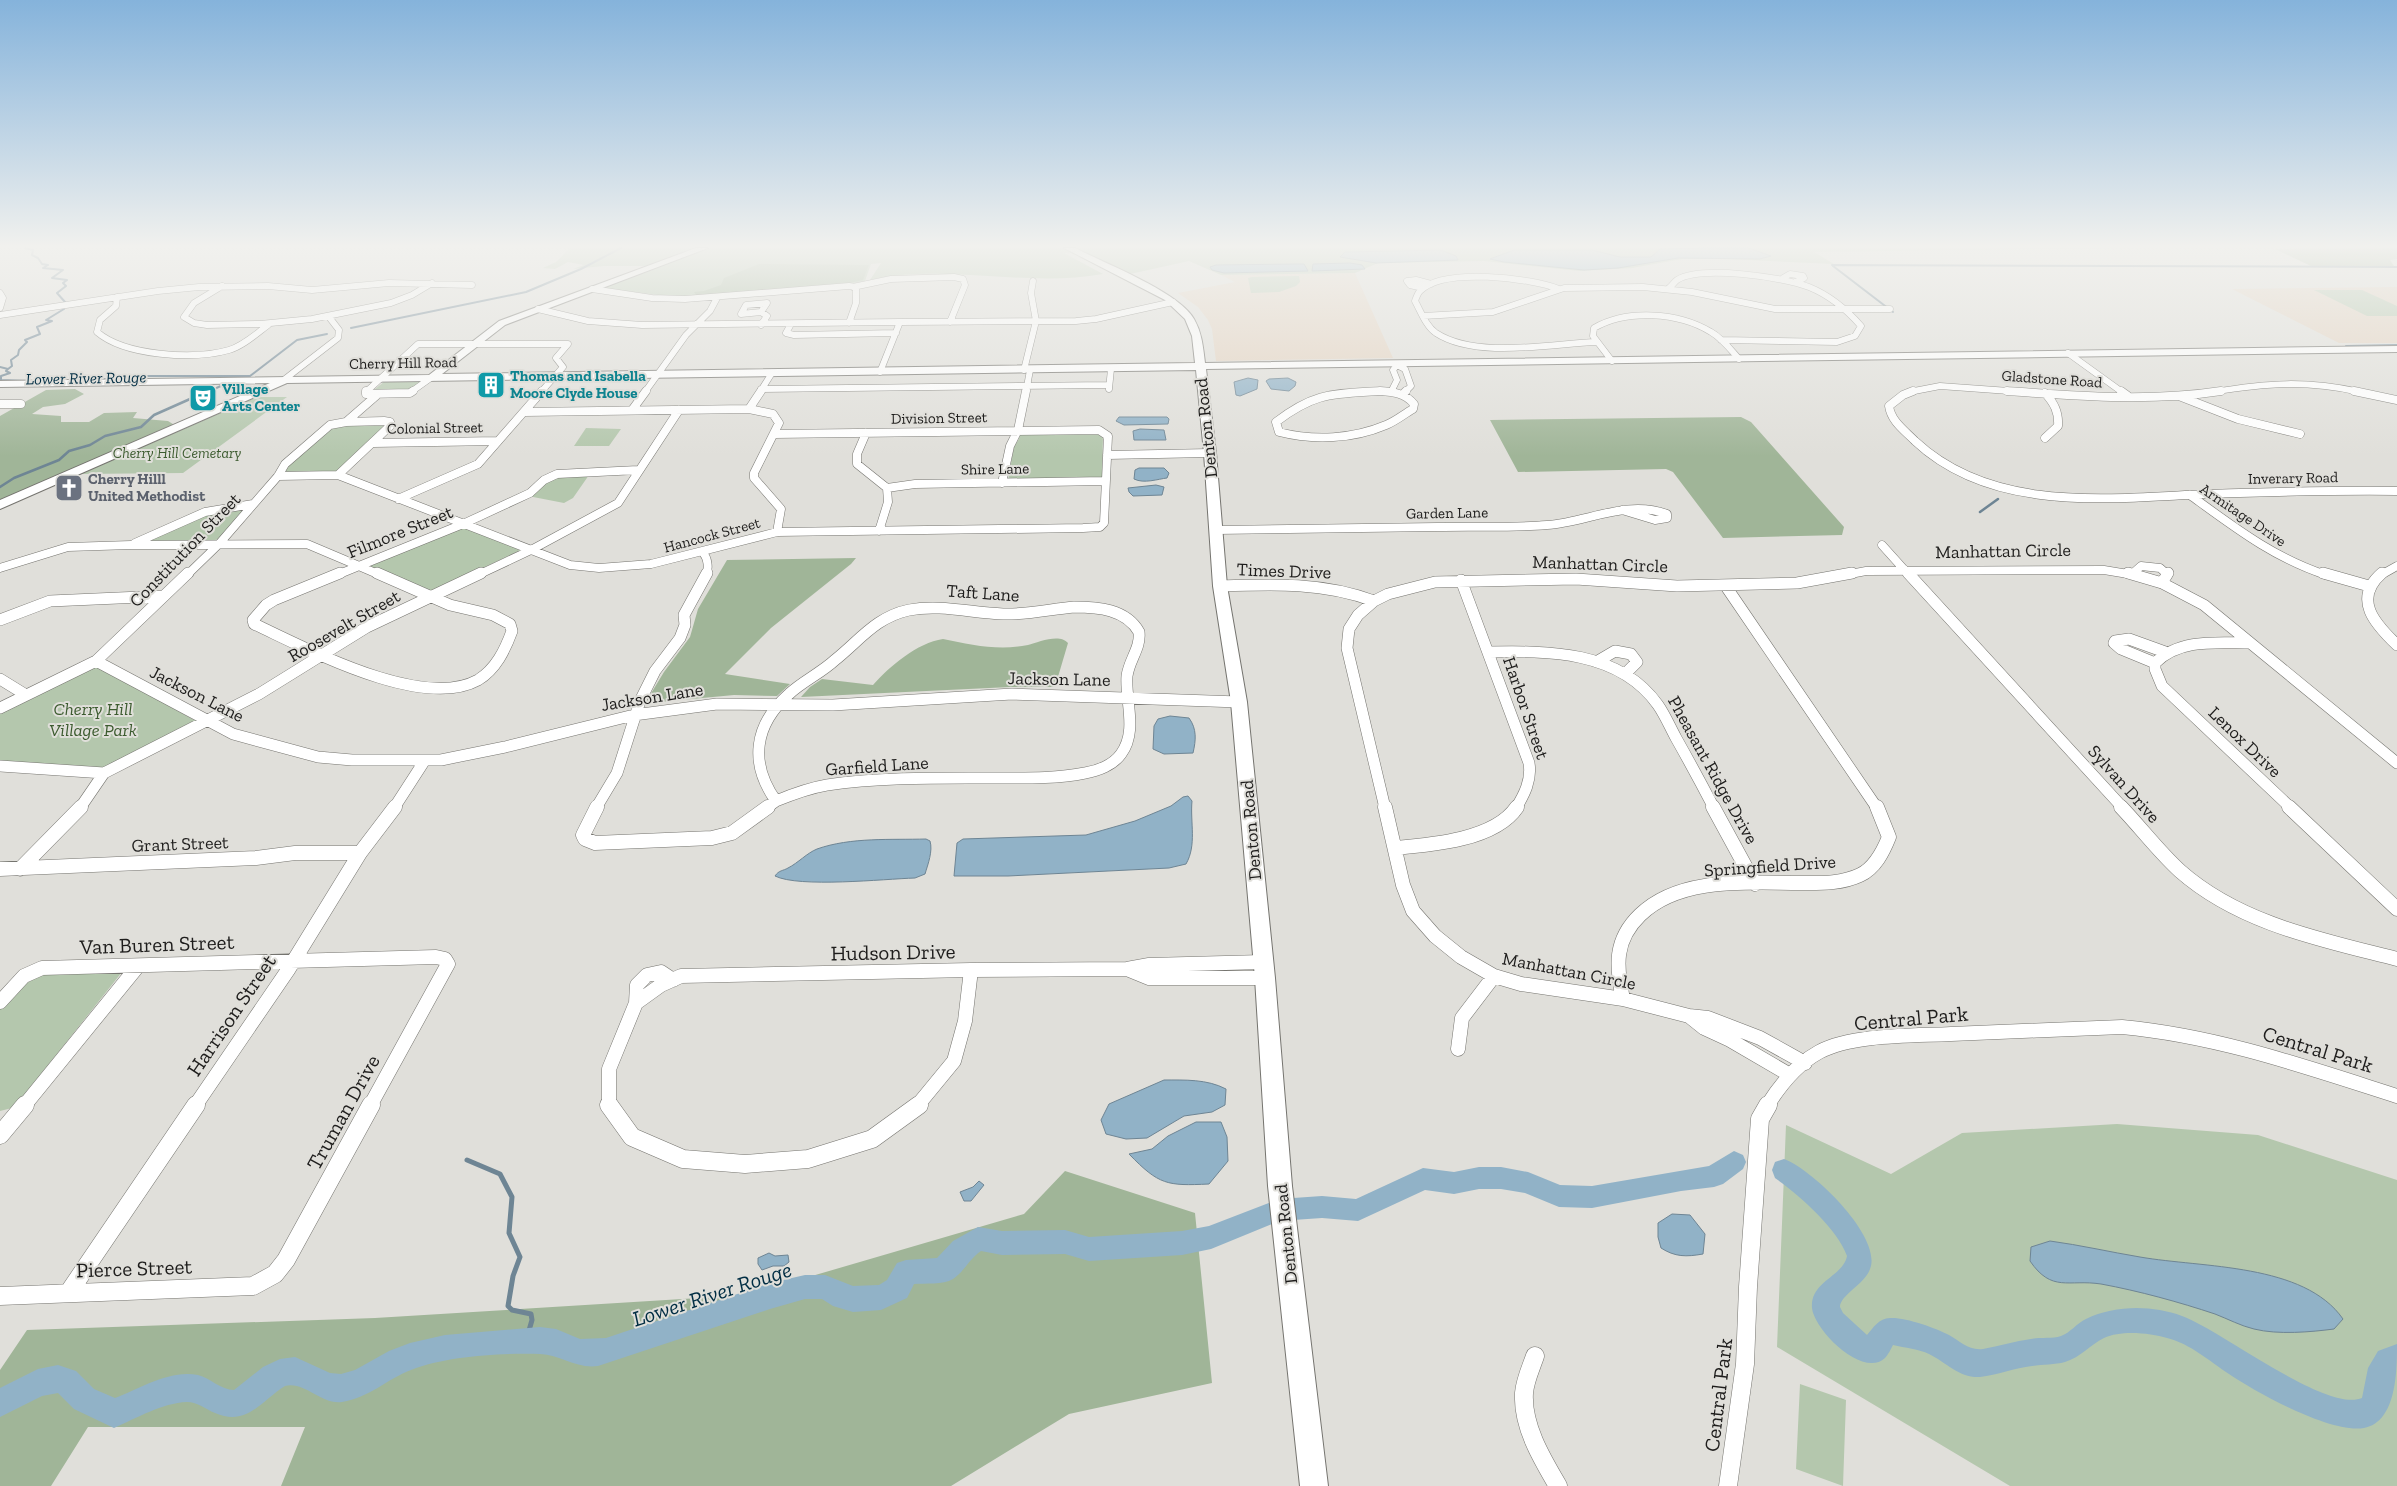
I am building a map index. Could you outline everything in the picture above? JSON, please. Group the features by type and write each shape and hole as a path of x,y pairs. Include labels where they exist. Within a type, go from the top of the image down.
{"main road":[{"path":"432,377 502,322 515,317"},
{"name":"Denton Road","path":"1188,317 1199,343 1220,586 1239,702 1264,970 1280,1186 1314,1486"},
{"name":"Cherry Hill Road","path":"0,384 1612,362 2397,349"},
{"path":"0,505 286,379"}],"street":[{"path":"103,317 100,320 97,332 106,342 133,350 167,352 225,351 237,346 268,325"},
{"path":"185,317 194,323 207,325 268,325 326,317"},
{"path":"286,379 288,375 338,338 339,330 329,317"},
{"path":"572,317 602,322 698,326 900,322 1036,322 1103,317"},
{"path":"632,410 686,335 698,326 705,317"},
{"path":"762,325 766,317"},
{"path":"850,323 852,317"},
{"path":"950,322 952,317"},
{"path":"1002,483 1010,446 1018,430 1035,317"},
{"path":"1424,317 1436,334 1471,346 1508,348 1596,342"},
{"path":"1612,362 1596,342 1592,332 1598,324 1623,317"},
{"path":"1649,317 1690,323 1713,333 1739,359"},
{"path":"1721,340 1819,343 1847,340 1855,336 1861,326 1852,317"},
{"path":"880,372 900,322"},
{"path":"791,324 786,333 794,335 896,333"},
{"path":"398,499 478,464 563,367 562,363 556,358 567,344 418,344 379,378 366,391 366,394 410,393 432,377"},
{"path":"2068,353 2106,382 2130,397"},
{"path":"2054,354 2076,368 2106,382"},
{"path":"1391,392 1396,385 1397,380 1393,370 1397,365 1405,369 1411,386 1403,394"},
{"path":"762,389 1109,387 1111,369"},
{"path":"749,409 772,373"},
{"name":"Gladstone Road","path":"2037,495 2004,488 1953,469 1935,458 1890,416 1889,406 1895,398 1910,391 1954,386 2130,397 2180,396 2288,383 2352,389 2396,400"},
{"path":"1356,392 1403,394 1411,399 1414,404 1413,409 1387,425 1344,435 1312,439 1291,436 1279,432 1277,428 1276,422 1300,405 1314,399 1356,392"},
{"path":"2045,393 2058,408 2060,417 2058,426 2045,438"},
{"name":"Constitution Street","path":"0,708 96,661 219,544 278,476 285,464 330,425 346,422 377,395"},
{"path":"2180,396 2212,412 2257,426 2300,434"},
{"path":"2396,400 2397,408"},
{"path":"0,404 21,404"},
{"path":"524,412 749,409 772,414 779,423 754,473 754,478 781,509 777,532"},
{"name":"Roosevelt Street","path":"104,773 258,694 367,627 531,550 612,507 618,503 678,410"},
{"path":"338,475 391,425 390,422 346,422"},
{"name":"Division Street","path":"774,434 1095,429 1104,431"},
{"name":"Hancock Street","path":"278,476 338,475 570,565 609,570 653,565 777,532 1100,527 1104,523 1108,436 1104,431"},
{"path":"866,433 857,454 858,464 887,488 888,502 879,531"},
{"name":"Colonial Street","path":"373,443 498,441"},
{"path":"1107,455 1210,453"},
{"name":"Filmore Street","path":"322,655 254,624 253,620 266,605 274,600 463,524 530,493 544,480 557,474 638,470"},
{"name":"Shire Lane","path":"887,488 915,484 1105,481"},
{"name":"Inverary Road","path":"2190,495 2298,491 2397,491"},
{"name":"Armitage Drive","path":"2037,495 2081,499 2190,495 2255,542 2279,556 2330,576 2369,586"},
{"path":"132,544 205,512 253,504"},
{"name":"Garden Lane","path":"1216,535 1253,538 1272,530 1548,525 1622,510"},
{"path":"0,568 68,547 132,544 308,544 461,609 494,615 510,624 512,631 508,646 500,659 480,678 457,686 442,688 419,685 350,669 322,655"},
{"name":"Sylvan Drive","path":"1882,545 2180,871 2193,882 2212,896 2244,913 2279,927 2397,959"},
{"path":"634,715 655,671 680,638 685,625 684,616 708,571 706,556 703,552"},
{"path":"2397,566 2376,578 2369,586 2367,603 2373,617 2397,644"},
{"name":"Manhattan Circle","path":"1805,1063 1760,1038 1708,1018 1689,1016 1622,999 1522,984 1494,976 1461,957 1435,936 1413,912 1403,886 1347,648 1349,629 1358,615 1374,601 1388,594 1419,584 1461,580 1576,578 1677,586 1797,583 1866,571 2063,568 2104,570 2132,574 2162,583 2204,604 2397,762"},
{"name":"Harbor Street","path":"1395,848 1442,844 1479,834 1505,818 1518,806 1526,792 1531,770 1526,749 1461,580"},
{"name":"Springfield Drive","path":"1622,999 1616,966 1624,935 1639,914 1657,902 1677,892 1704,886 1827,882 1860,875 1880,858 1889,836 1878,809 1725,585"},
{"name":"Times Drive","path":"1220,586 1323,586 1354,593 1374,601"},
{"path":"0,620 50,601 164,596"},
{"name":"Taft Lane","path":"776,801 764,784 759,770 758,751 768,720 779,704 803,683 834,661 870,625 906,611 936,607 1003,614 1070,606 1098,608 1116,613 1128,619 1138,629 1141,639 1128,669 1127,683 1130,699"},
{"path":"2165,652 2129,639 2115,641 2114,643 2121,649 2155,663 2165,652 2189,645 2250,643"},
{"name":"Pheasant Ridge Drive","path":"1488,652 1543,650 1570,653 1598,661 1626,673 1642,685 1658,704 1755,884"},
{"path":"1598,661 1615,651 1631,654 1636,658 1637,662 1626,673"},
{"name":"Jackson Lane","path":"96,661 206,722 234,734 318,757 425,760 462,756 506,748 634,715 717,704 833,705 1012,694 1239,702"},
{"name":"Lenox Drive","path":"2155,663 2155,669 2162,686 2397,909"},
{"path":"0,679 26,695"},
{"name":"Garfield Lane","path":"634,715 617,773 598,804 583,835 585,839 594,842 712,838 732,833 776,801 803,790 827,786 1058,776 1097,770 1115,761 1126,748 1129,736 1130,699"},
{"name":"Harrison Street","path":"69,1292 294,960 360,853 401,800 425,760"},
{"path":"0,766 104,773 84,804 20,870"},
{"name":"Grant Street","path":"0,869 20,870 185,860 256,858 295,853 360,853"},
{"name":"Van Buren Street","path":"0,1002 24,976 42,968 436,957 447,961"},
{"name":"Truman Drive","path":"268,1279 275,1274 290,1251 444,972 448,964 447,961"},
{"path":"0,1135 6,1119 138,966"},
{"name":"Hudson Drive","path":"971,970 965,1021 954,1061 919,1105 872,1139 808,1159 745,1164 683,1159 632,1137 609,1106 609,1069 636,1003 667,982 681,976 971,970 1127,969 1148,978 1264,970"},
{"path":"1458,1049 1462,1018 1494,976"},
{"name":"Manhattan Circle","path":"1689,1016 1704,1028 1730,1040 1790,1075"},
{"name":"Central Park","path":"1728,1486 1746,1364 1748,1287 1760,1118 1772,1096 1790,1075 1821,1052 1852,1043 1888,1037 2122,1027 2157,1029 2200,1036 2397,1096"},
{"name":"Pierce Street","path":"0,1296 253,1286 268,1279"},
{"path":"1535,1356 1524,1393 1530,1430 1558,1486"}],"shaded area":[{"path":"1206,317 1375,317 1393,358 1216,361 1212,329"},
{"path":"2288,317 2397,317 2397,343 2339,343"}],"green space":[{"path":"385,381 422,381 411,391 370,393"},
{"path":"75,389 84,394 65,404 43,407 32,414 61,416 61,422 89,422 104,413 137,412 133,418 168,421 176,426 0,501 0,416 46,390"},
{"name":"Cherry Hill Cemetary","path":"257,397 287,397 183,473 81,474"},
{"path":"1741,417 1751,422 1844,527 1842,535 1723,538 1673,472 1666,469 1518,472 1490,420"},
{"path":"388,425 339,471 284,473 289,464 332,426"},
{"path":"586,428 621,429 609,446 574,446"},
{"path":"1100,431 1103,435 1102,477 1008,481 1014,446 1019,439 1020,432"},
{"path":"589,475 573,498 564,503 528,496 550,478"},
{"path":"246,509 220,538 213,541 149,543 147,540 209,512"},
{"path":"462,527 521,550 431,592 369,565"},
{"path":"856,558 771,628 725,674 790,684 777,696 734,695 649,703 647,700 664,672 690,637 698,609 727,560"},
{"path":"1054,638 1068,643 1055,687 1010,687 801,697 810,687 822,679 873,685 887,670 914,650 933,641 943,639 996,647 1017,647"},
{"name":"Cherry Hill Village Park","path":"93,667 101,668 196,721 104,769 0,763 0,711"},
{"path":"122,972 18,1103 12,1108 0,1111 0,1008 35,973"},
{"path":"2117,1124 2258,1135 2397,1180 2397,1486 2010,1486 1777,1347 1786,1125 1891,1174 1962,1133"},
{"path":"1065,1171 1195,1213 1212,1383 1069,1414 951,1486 281,1486 305,1427 88,1427 51,1486 0,1486 0,1370 27,1330 375,1318 747,1295 1024,1214"},
{"path":"1800,1384 1846,1400 1843,1486 1796,1469"}],"water":[{"path":"1248,378 1258,380 1257,389 1240,396 1236,395 1234,382"},
{"path":"1288,378 1296,382 1295,386 1289,391 1271,389 1266,381 1269,379"},
{"path":"1119,417 1167,417 1169,419 1168,424 1124,425 1116,421"},
{"path":"1140,429 1164,430 1166,440 1134,440 1133,431"},
{"path":"1139,468 1164,468 1169,473 1167,478 1146,481 1134,479 1135,470"},
{"path":"1156,485 1164,487 1162,495 1133,496 1128,488"},
{"path":"1170,716 1189,718 1192,722 1195,735 1193,753 1164,754 1153,749 1154,726 1158,719"},
{"path":"1188,796 1192,801 1192,841 1186,864 1169,868 1008,876 954,876 957,843 963,839 1086,835 1135,821 1171,806 1183,797"},
{"path":"926,839 930,841 931,845 929,862 925,874 915,878 803,882 775,876 813,851 830,845 871,840"},
{"path":"1164,1080 1196,1081 1219,1086 1226,1089 1225,1105 1212,1112 1184,1116 1147,1138 1126,1139 1106,1134 1101,1120 1109,1104"},
{"path":"1196,1122 1221,1122 1227,1137 1228,1161 1209,1184 1173,1184 1156,1178 1129,1154 1152,1149 1168,1136"},
{"path":"979,1181 984,1185 971,1201 964,1201 960,1192 973,1187"},
{"path":"1672,1214 1690,1215 1705,1234 1703,1254 1681,1256 1661,1248 1658,1237 1658,1223"},
{"path":"2050,1241 2165,1261 2250,1271 2278,1278 2304,1287 2326,1301 2343,1319 2334,1329 2294,1332 2263,1331 2187,1305 2130,1290 2101,1284 2053,1281 2038,1271 2030,1261 2031,1247"},
{"path":"769,1253 775,1256 788,1255 789,1262 784,1266 773,1266 762,1270 758,1264 758,1258"}],"waterway":[{"name":"Lower River Rouge","path":"8,369 12,366 11,360 18,355 19,350 27,342 25,340 40,334 37,327 52,321 46,320 50,317"},
{"path":"351,328 403,317"},
{"name":"Lower River Rouge","path":"123,379 147,376 250,376 297,340 327,334"},
{"path":"2346,346 2397,345"},
{"name":"Lower River Rouge","path":"0,367 8,369"},
{"name":"Lower River Rouge","path":"8,369 6,371 10,373 1,376 1,380 27,381"},
{"name":"Lower River Rouge","path":"71,380 112,379"},
{"name":"Lower River Rouge","path":"208,392 227,383"},
{"name":"Lower River Rouge","path":"201,395 210,391"},
{"name":"Lower River Rouge","path":"0,487 14,478 59,460 69,451 90,445 105,436 141,427 154,415 190,399"},
{"path":"1980,512 1998,499"},
{"path":"467,1160 500,1174 512,1197 509,1233 520,1257 513,1276 508,1306 512,1310 531,1314 532,1320 526,1341"},
{"name":"Lower River Rouge","path":"0,1403 38,1383 58,1379 66,1381 84,1399 114,1413 166,1392 187,1388 201,1390 224,1403 234,1404 241,1402 274,1376 288,1371 302,1373 328,1386 341,1388 364,1381 399,1361 433,1350 491,1343 540,1340 556,1342 579,1353 606,1351 770,1296 805,1287 825,1287 843,1297 853,1299 881,1297 897,1289 906,1272 944,1270 962,1249 978,1239 1002,1243 1065,1242 1089,1249 1182,1243 1211,1237 1279,1210 1322,1207 1358,1210 1423,1179 1454,1183 1479,1178 1501,1178 1528,1183 1559,1196 1592,1197 1681,1180 1714,1176 1734,1162"},
{"name":"Lower River Rouge","path":"1784,1170 1828,1209 1850,1235 1857,1247 1860,1256 1858,1267 1851,1276 1833,1290 1827,1299 1826,1309 1833,1322 1851,1340 1865,1348 1875,1349 1884,1334 1890,1331 1938,1344 1966,1362 1980,1363 2032,1352 2066,1348 2090,1331 2107,1324 2129,1321 2166,1324 2180,1328 2204,1340 2251,1372 2273,1384 2314,1403 2352,1414 2365,1413 2373,1408 2377,1399 2383,1368 2388,1361 2397,1358"}],"place":[{"name":"Thomas and Isabella Moore Clyde House","path":"491,385"},
{"name":"Village Arts Center","path":"203,398"},
{"name":"Cherry Hilll United Methodist","path":"69,488"}]}
